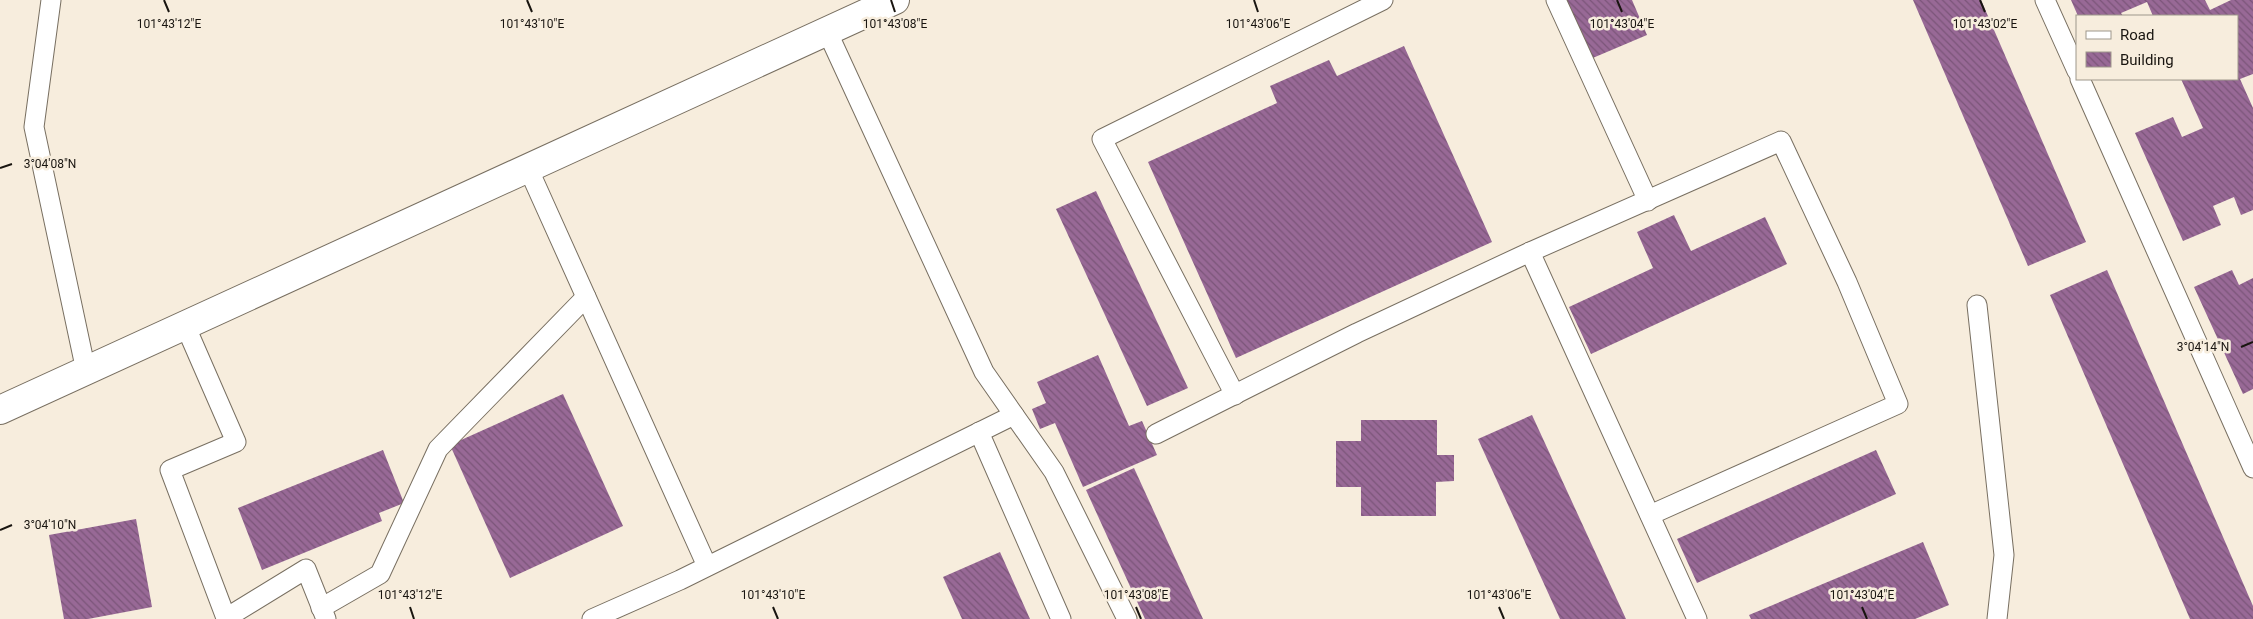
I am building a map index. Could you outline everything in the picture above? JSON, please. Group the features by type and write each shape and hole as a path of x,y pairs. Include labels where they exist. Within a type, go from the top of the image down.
{"street":[{"path":"0,410 894,0"}],"lane":[{"path":"51,0 34,127 86,371"},
{"path":"1235,394 1102,139 1383,0"},
{"path":"1556,0 1648,201"},
{"path":"2045,0 2076,69"},
{"path":"827,31 984,372 1054,472 1127,619"},
{"path":"2080,80 2253,468"},
{"path":"1156,434 1357,333 1530,252 1781,141 1847,282 1898,404 1650,515"},
{"path":"528,168 707,566"},
{"path":"1530,252 1697,619"},
{"path":"185,325 236,442 170,470 226,619 306,569 324,613 380,574 438,449 586,297"},
{"path":"1977,305 2004,554 1997,619"},
{"path":"592,619 630,611 707,566 1014,415"},
{"path":"979,432 1061,619"}],"building":[{"path":"1562,0 1632,0 1647,35 1588,60"},
{"path":"1913,0 1981,0 2086,242 2028,266"},
{"path":"2071,0 2205,0 2210,10 2231,0 2253,0 2253,74 2240,79 2253,108 2253,210 2241,215 2234,197 2213,206 2221,225 2183,241 2135,133 2173,117 2182,137 2203,128 2181,80 2238,80 2238,15 2153,15 2147,2 2121,13 2122,15 2078,15"},
{"path":"1404,46 1492,242 1236,358 1148,162 1277,103 1270,86 1329,60 1337,76"},
{"path":"1096,191 1188,388 1147,406 1056,209"},
{"path":"1674,215 1691,251 1765,217 1787,264 1591,354 1569,307 1653,268 1637,232"},
{"path":"2107,270 2253,606 2253,619 2190,619 2050,295"},
{"path":"2232,270 2239,285 2253,278 2253,389 2243,394 2194,287"},
{"path":"1098,355 1129,426 1142,421 1157,455 1083,487 1055,423 1040,429 1032,409 1046,403 1037,382"},
{"path":"563,394 623,526 510,578 450,445"},
{"path":"1532,415 1626,619 1560,619 1478,439"},
{"path":"1361,420 1437,420 1437,455 1454,455 1454,481 1436,482 1436,516 1361,516 1361,487 1336,487 1336,441 1361,441"},
{"path":"383,450 404,503 379,513 382,521 262,570 238,508"},
{"path":"1876,450 1896,494 1697,583 1677,539"},
{"path":"1134,468 1203,619 1145,619 1086,490"},
{"path":"136,519 152,607 88,619 64,619 49,535"},
{"path":"1923,542 1949,605 1915,619 1751,619 1749,615"},
{"path":"1000,552 1030,619 962,619 943,577"}]}
